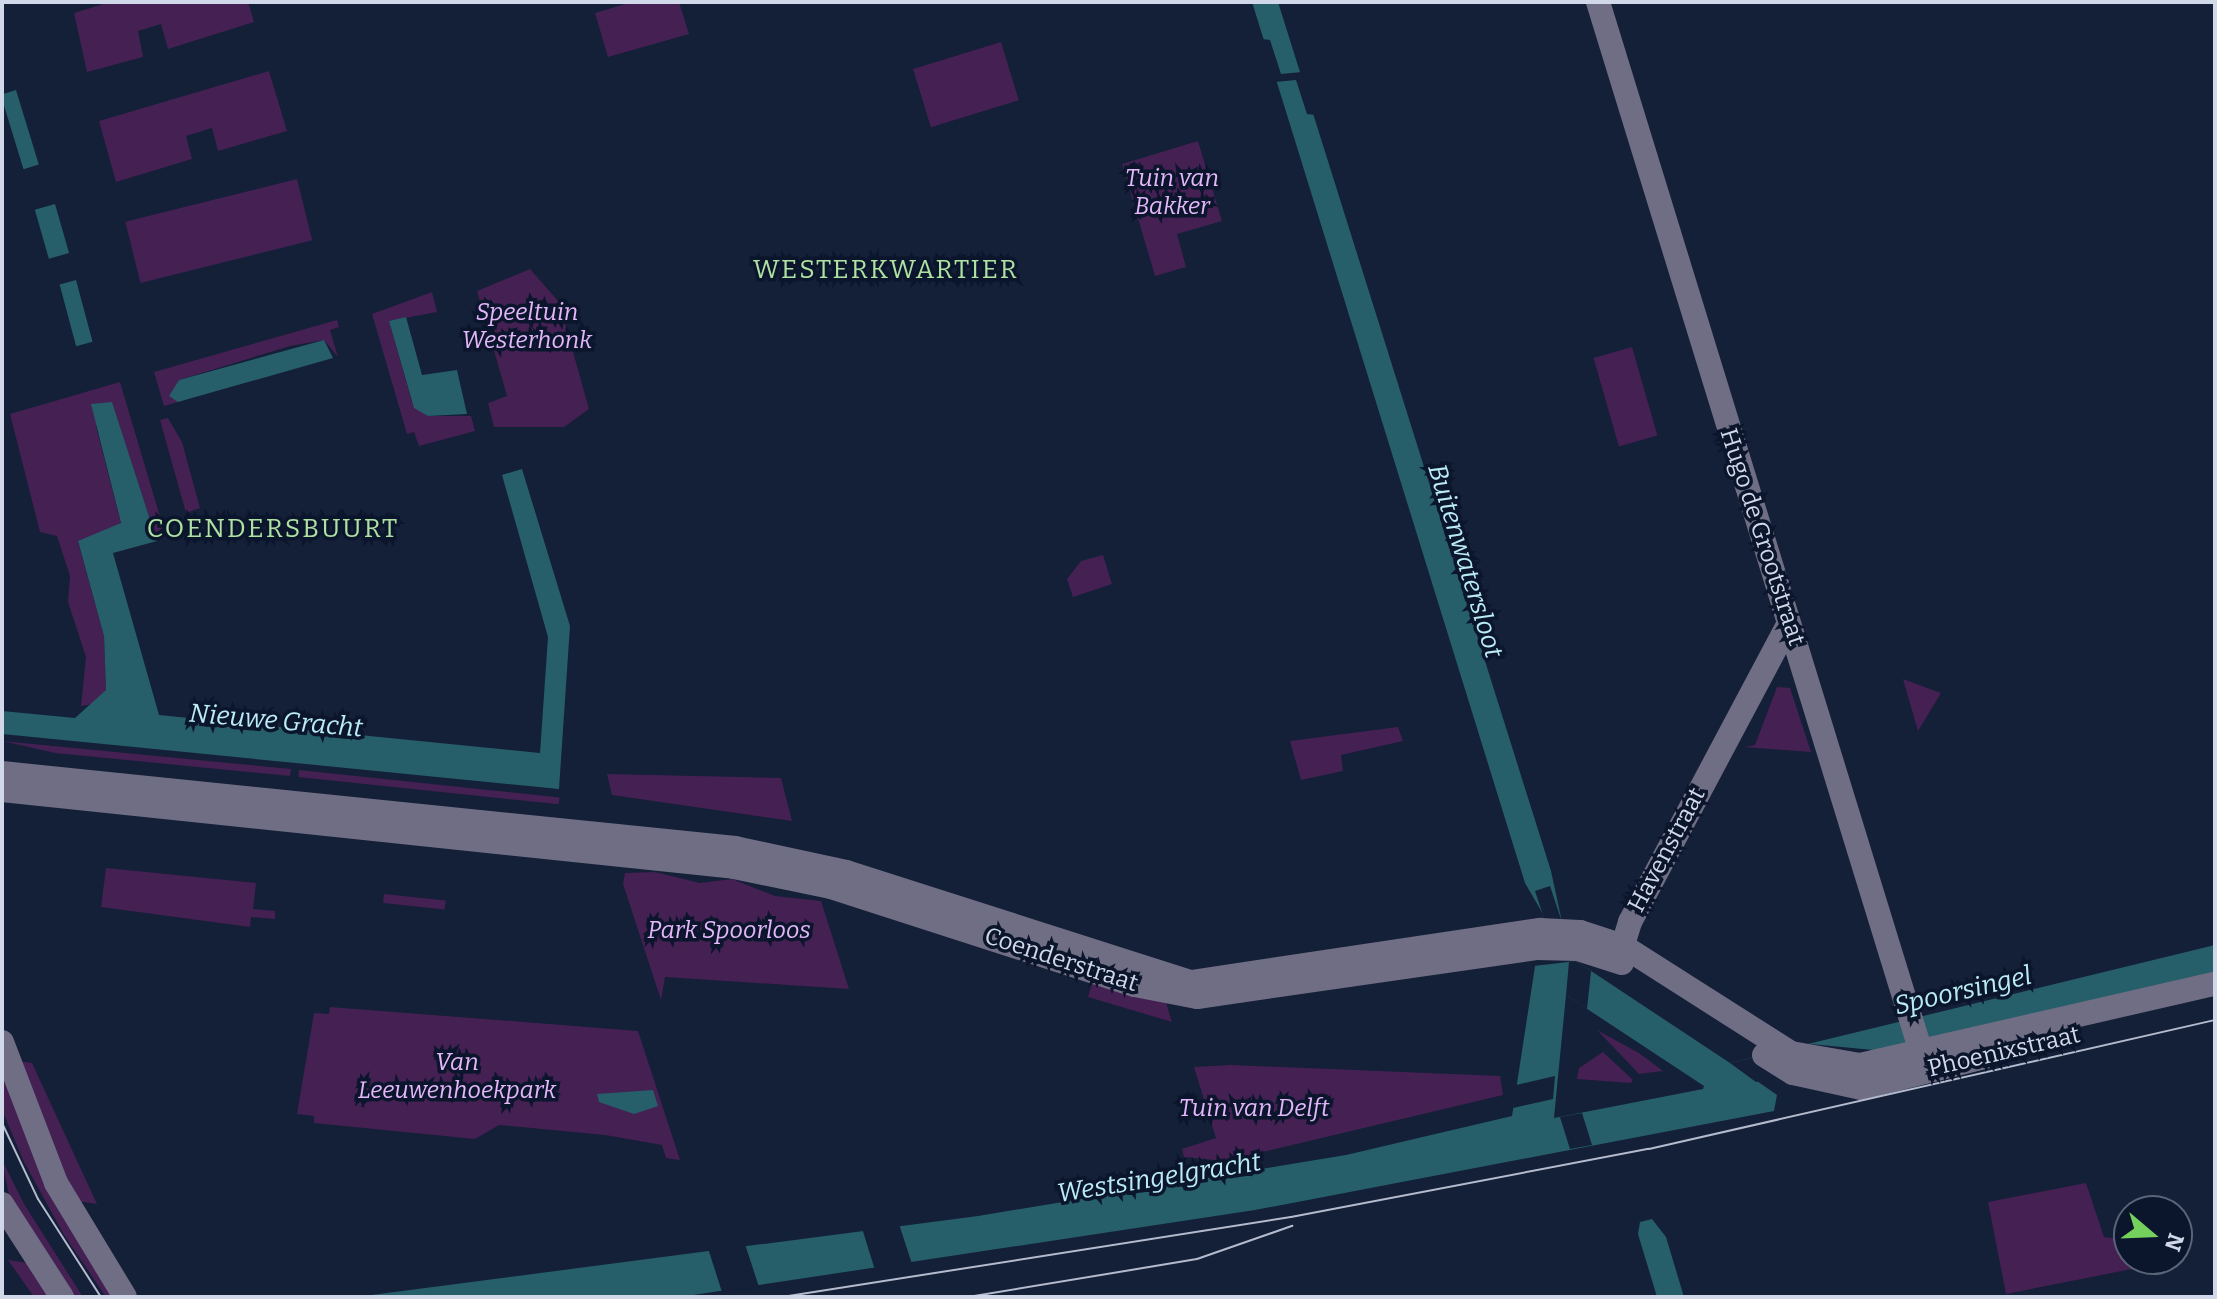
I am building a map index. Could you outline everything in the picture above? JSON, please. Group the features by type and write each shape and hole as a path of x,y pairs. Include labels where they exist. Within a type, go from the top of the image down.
{"street":[{"name":"Hugo de Grootstraat","path":"1598,2 1801,677 1924,1056"},
{"name":"Havenstraat","path":"1620,954 1700,787 1728,745 1787,627"},
{"path":"1766,672 1801,677"},
{"path":"2,773 594,842"},
{"path":"2,790 594,842"},
{"name":"Coenderstraat","path":"594,842 735,848 846,872 1195,983 1550,939 1620,954"},
{"path":"1620,954 1774,1052"},
{"name":"Phoenixstraat","path":"1774,1052 1793,1073 1861,1088 1924,1056 2215,984"},
{"name":"Phoenixstraat","path":"1774,1052 1837,1063 1924,1056 2215,999"},
{"path":"2,1042 56,1183 125,1297"},
{"path":"2,1204 62,1297"}],"green space":[{"path":"110,2 248,2 254,22 168,49 161,24 138,31 143,57 87,72 74,13"},
{"path":"632,2 679,2 689,34 608,57 595,13"},
{"path":"1001,42 1019,100 931,127 913,69"},
{"path":"269,71 287,131 218,151 212,128 186,136 192,159 116,182 99,121"},
{"name":"Tuin van Bakker","path":"1198,141 1222,221 1177,234 1186,267 1155,276 1122,164"},
{"path":"297,179 312,240 140,283 125,222"},
{"name":"Speeltuin Westerhonk","path":"530,269 559,302 589,409 564,427 494,427 488,403 507,396 477,291"},
{"path":"432,292 437,312 389,321 412,402 428,416 471,416 475,431 419,446 414,432 407,434 372,314"},
{"path":"337,320 339,327 330,330 338,357 324,340 290,346 179,380 178,402 164,406 154,372"},
{"path":"1632,347 1657,435 1619,446 1594,358"},
{"path":"120,382 166,537 157,541 112,403 96,426 121,524 78,542 104,636 106,690 99,703 81,706 86,657 68,602 70,576 57,536 40,532 10,414"},
{"path":"168,418 182,442 200,508 186,513 160,420"},
{"path":"1103,555 1112,584 1073,597 1067,579 1081,561"},
{"path":"1903,679 1941,693 1918,731"},
{"path":"1777,687 1790,688 1811,752 1744,747 1755,745"},
{"path":"1398,727 1403,741 1341,755 1343,771 1301,780 1290,741"},
{"path":"2,741 291,769 290,776 55,753"},
{"path":"299,770 560,797 559,804 298,777"},
{"path":"607,774 781,778 792,821 612,795"},
{"path":"106,868 256,883 253,909 275,911 275,919 251,917 250,927 101,907"},
{"name":"Park Spoorloos","path":"655,872 700,883 732,879 775,896 821,901 849,989 665,977 661,1000 623,884 625,873"},
{"path":"384,894 446,900 445,909 383,903"},
{"path":"1094,977 1165,999 1172,1022 1088,997"},
{"name":"Van Leeuwenhoekpark","path":"330,1007 638,1031 680,1160 666,1158 662,1145 605,1135 499,1125 475,1139 314,1123 314,1116 297,1114 314,1013 329,1014"},
{"path":"1597,1030 1639,1053 1663,1071 1639,1074"},
{"path":"1603,1052 1633,1080 1631,1083 1577,1079 1579,1068"},
{"path":"17,1061 32,1063 97,1204 76,1201"},
{"name":"Tuin van Delft","path":"1231,1065 1500,1076 1503,1095 1225,1161 1184,1157 1182,1149 1216,1138 1194,1067"},
{"path":"2,1071 29,1145 114,1297 106,1297 64,1235 24,1162 2,1110"},
{"path":"2,1160 24,1204 83,1297 73,1297 10,1200"},
{"path":"2086,1183 2104,1237 2113,1238 2113,1273 2006,1294 1988,1202"},
{"path":"8,1260 28,1263 52,1297 34,1297"}],"shaded area":[{"path":"1252,2 1278,2 1551,871 1562,922 1560,963 1576,961 1730,1063 2215,945 2215,972 1757,1081 1777,1095 1774,1111 1255,1210 680,1297 356,1297 978,1216 1346,1155 1512,1116 1543,914 1525,883","holes":["1566,995 1704,1086 1703,1089 1554,1118"]},
{"path":"16,90 39,165 24,169 2,99 2,94"},
{"path":"55,204 69,253 49,259 35,210"},
{"path":"76,280 93,342 76,346 60,284"},
{"path":"406,317 422,375 457,370 467,414 428,416 414,408 389,321"},
{"path":"324,340 333,358 178,402 169,396 179,380"},
{"path":"112,402 157,541 113,553 159,715 540,753 548,637 502,475 522,469 570,626 559,789 2,734 2,711 75,718 106,690 104,636 78,541 121,523 91,404"},
{"path":"653,1090 658,1106 634,1114 599,1102 597,1094"},
{"path":"1652,1219 1666,1237 1684,1297 1657,1297 1638,1234 1640,1222"}],"pier":[{"path":"1262,39 1270,40 1281,74 1302,72 1315,115 1307,114 1296,80 1275,82"},
{"path":"1550,886 1562,922 1560,963 1533,966 1543,915 1535,891"},
{"path":"1576,961 1591,971 1587,1009 1566,995 1569,962"},
{"path":"1810,1044 1884,1051 1756,1082 1730,1063"},
{"path":"1555,1076 1553,1099 1513,1108 1516,1085"},
{"path":"1582,1113 1592,1145 1570,1149 1560,1117"},
{"path":"898,1221 912,1264 875,1270 861,1225"},
{"path":"743,1238 759,1287 722,1292 706,1242"}],"tram line":[{"path":"782,1297 1291,1217 1649,1149 2215,1020"},
{"path":"2,1123 38,1199 101,1297"},
{"path":"968,1297 1197,1259 1292,1226"}],"district":[{"name":"WESTERKWARTIER","path":"886,270"},
{"name":"COENDERSBUURT","path":"273,529"}],"water label":[{"name":"Buitenwatersloot","path":"1465,561"},
{"name":"Nieuwe Gracht","path":"276,721"},
{"name":"Spoorsingel","path":"1963,991"},
{"name":"Westsingelgracht","path":"1159,1178"}]}
